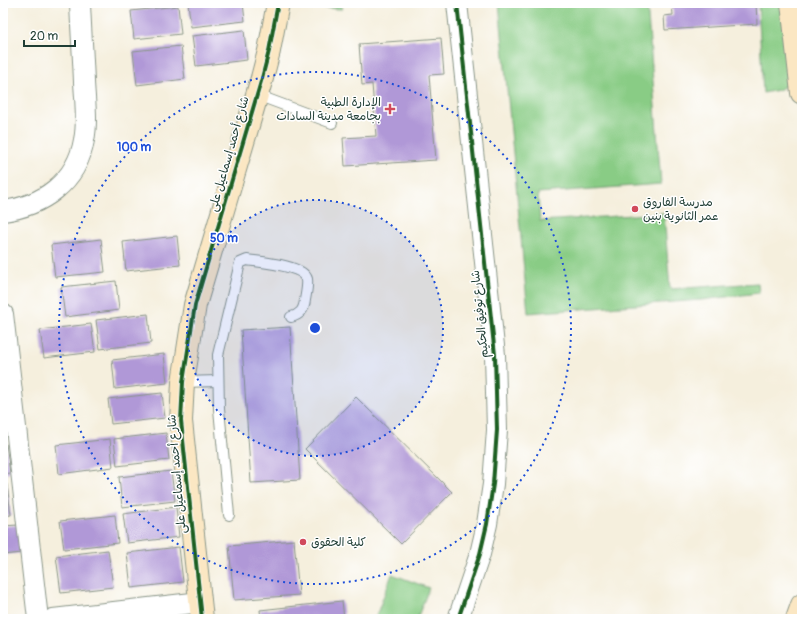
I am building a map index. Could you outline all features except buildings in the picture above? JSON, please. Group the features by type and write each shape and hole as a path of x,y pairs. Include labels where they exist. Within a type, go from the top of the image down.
{"street":[{"path":"3,211 21,208 46,197 67,179 80,155 86,127 80,3"},
{"name":"شارع أحمد إسماعيل على","path":"202,611 180,421 183,382 195,305 270,51 278,3"},
{"name":"شارع توفيق الحكيم","path":"457,3 495,355 497,430 493,484 487,524 480,554 458,619"},
{"path":"792,3 802,92"},
{"path":"3,314 38,619"},
{"path":"797,619 802,605"},
{"path":"53,619 202,611"}],"lane":[{"path":"257,95 332,123"},
{"path":"229,515 219,409 218,355 240,263 247,260 254,261 298,269 304,274 307,280 305,305 300,314 291,317"},
{"path":"183,382 218,381"}],"green space":[{"path":"303,3 341,3 342,9 303,7"},
{"path":"499,3 647,3 661,184 538,193 540,221 664,213 670,289 758,283 759,293 701,300 528,313"},
{"path":"758,3 782,3 791,82 779,90 763,93"},
{"path":"392,574 429,588 417,619 375,619"}],"cycle path":[{"path":"202,619 181,421 183,382 195,305 262,78 269,51 278,3"},
{"path":"457,3 495,355 497,430 493,484 487,524 480,554 458,619"}],"place":[{"name":"الإدارة الطبية بجامعة مدينة السادات","path":"390,109"},
{"name":"مدرسة الفاروق عمر الثانوية بنين","path":"635,209"},
{"name":"كلية الحقوق","path":"303,542"}]}
